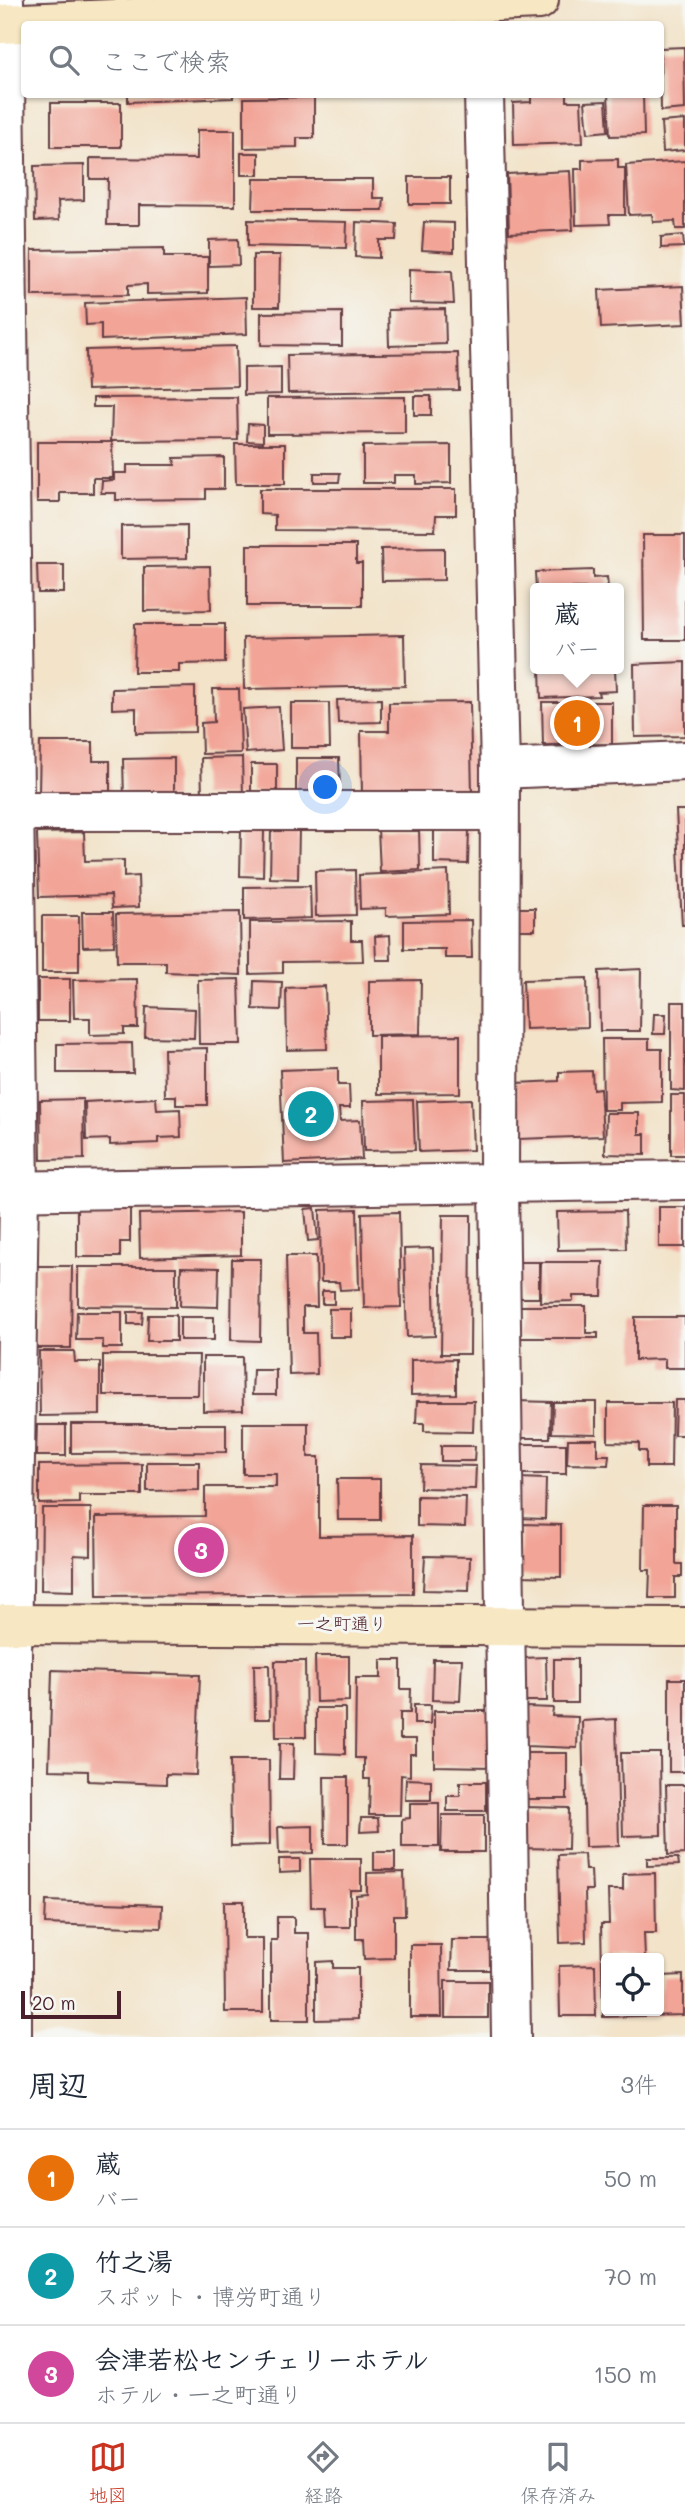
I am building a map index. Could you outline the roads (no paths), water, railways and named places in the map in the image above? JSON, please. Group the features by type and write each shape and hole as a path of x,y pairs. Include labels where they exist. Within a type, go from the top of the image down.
{"main road":[{"path":"3,16 482,9 539,0"},
{"name":"一之町通り","path":"6,1624 505,1624 685,1627"}],"street":[{"path":"3,16 9,1191 6,1624 12,2037"},
{"path":"484,98 500,769 499,1184 512,2037"},
{"path":"500,769 685,761"},
{"path":"6,811 499,811"},
{"path":"9,1191 685,1180"}],"place":[{"name":"蔵","path":"577,723"},
{"name":"竹之湯","path":"311,1114"},
{"name":"会津若松センチェリーホテル","path":"201,1550"}]}
